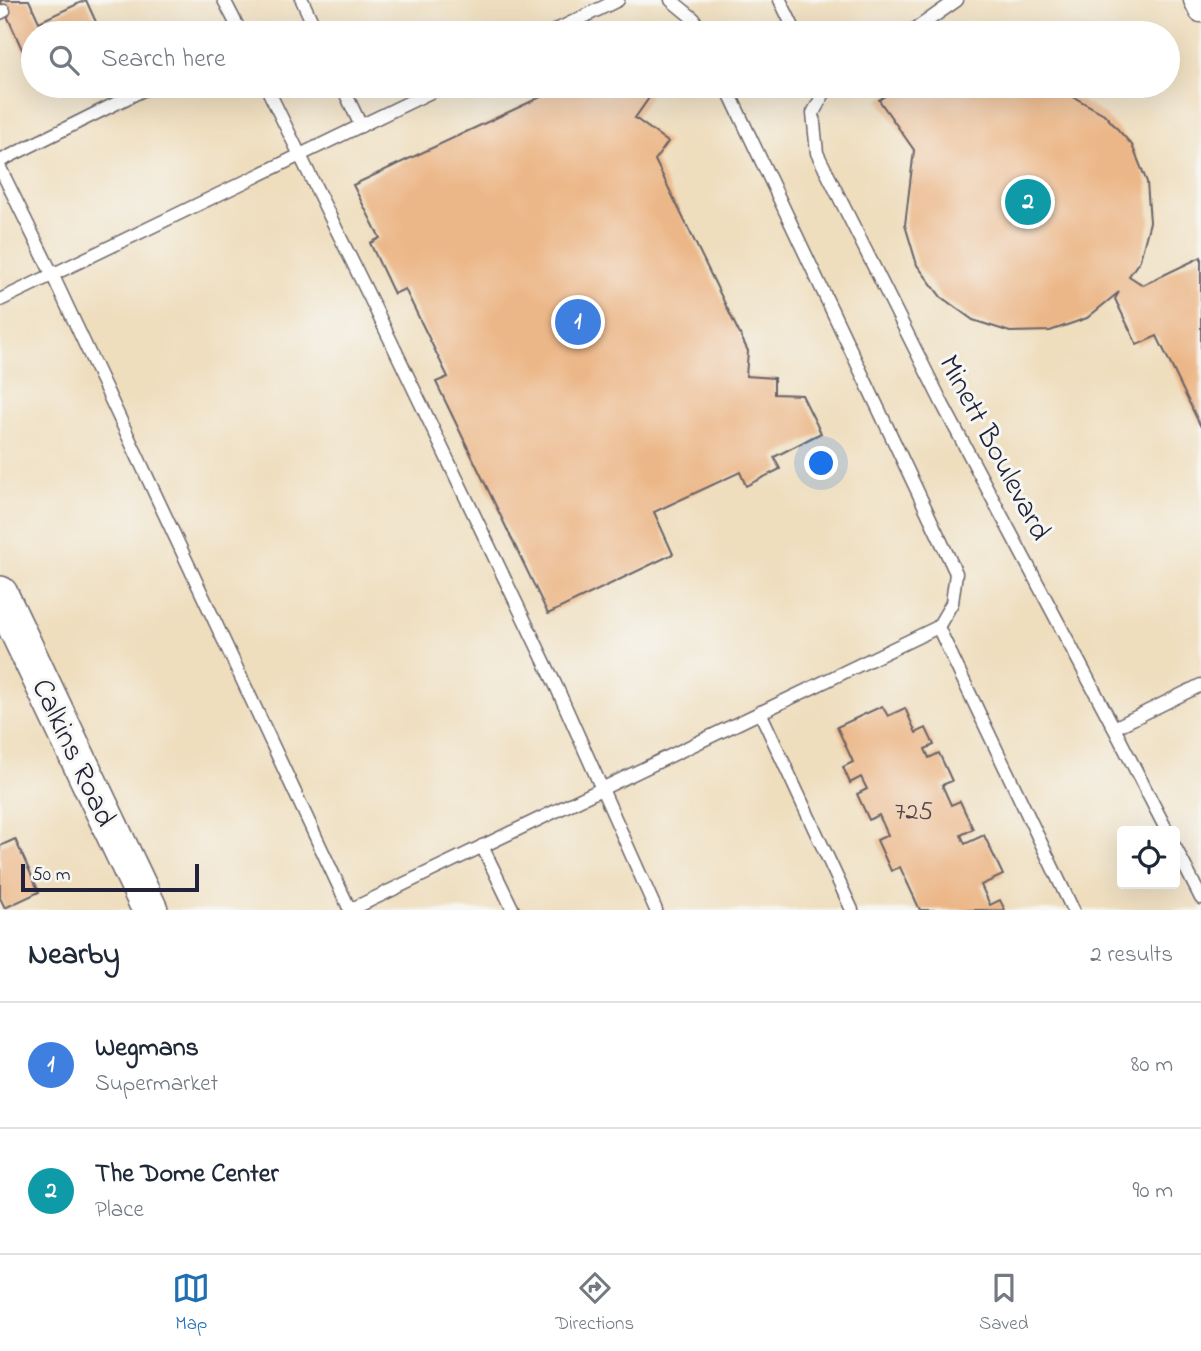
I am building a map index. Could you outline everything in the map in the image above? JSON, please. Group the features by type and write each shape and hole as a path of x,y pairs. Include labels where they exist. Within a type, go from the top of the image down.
{"main road":[{"name":"Calkins Road","path":"0,594 150,910"}],"street":[{"path":"1196,0 1201,10"}],"lane":[{"path":"224,0 235,21"},
{"path":"302,0 312,21"},
{"path":"575,21 618,0"},
{"path":"671,0 695,21"},
{"path":"780,0 790,21"},
{"path":"927,21 957,0"},
{"path":"0,161 128,98"},
{"path":"272,98 557,688 656,910"},
{"path":"348,98 361,126"},
{"path":"0,300 418,98"},
{"path":"0,168 350,910 937,627 952,603 956,573 732,98"},
{"name":"Minett Boulevard","path":"821,98 813,113 817,153 943,405 1164,826"},
{"path":"937,627 1073,910"},
{"path":"1114,728 1201,685"},
{"path":"760,712 852,910"},
{"path":"482,846 513,910"},
{"path":"1180,857 1201,898"}],"building":[{"path":"0,0 29,0 39,21 21,21 21,47"},
{"path":"86,0 96,21 41,21"},
{"path":"538,98 649,98 635,118 668,142 655,160 748,351 746,376 774,378 774,394 802,395 821,433 774,457 780,469 746,486 740,472 654,512 673,554 548,614 436,382 448,377 405,289 394,294 370,243 380,238 353,185"},
{"path":"1075,98 1104,114 1132,145 1147,182 1150,222 1140,260 1129,276 1143,285 1201,257 1201,427 1157,336 1137,345 1115,299 1119,292 1087,318 1050,331 1010,332 973,320 941,297 917,265 905,225 914,150 879,100"},
{"path":"882,706 888,716 905,708 916,733 926,728 934,745 925,749 929,758 939,753 952,781 942,785 951,805 960,801 973,829 961,835 965,844 984,835 1003,875 981,885 990,905 1000,900 1005,910 920,910 900,867 891,871 877,840 888,835 879,815 869,820 857,794 867,789 861,777 850,783 843,767 853,762 837,727"},
{"path":"15,839 39,892 5,908 0,898 0,846"}],"place":[{"name":"The Dome Center","path":"1028,202"},
{"name":"Wegmans","path":"578,322"}]}
